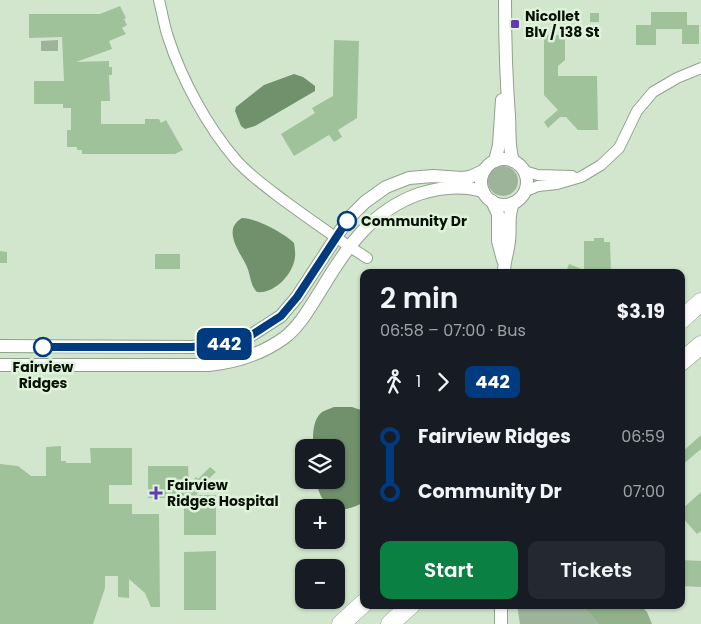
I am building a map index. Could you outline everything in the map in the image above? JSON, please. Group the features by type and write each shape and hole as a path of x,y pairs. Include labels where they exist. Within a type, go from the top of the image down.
{"highway":[{"path":"685,316 701,302"},
{"path":"685,359 701,345"},
{"path":"341,624 360,607"},
{"path":"390,624 407,609"}],"street":[{"path":"159,0 167,36 187,84 215,131 236,161 258,181 336,238 367,258"},
{"path":"505,0 505,63 509,145 513,161"},
{"path":"483,191 482,176 490,165 499,145 499,122 505,63"},
{"path":"504,267 509,242 509,213 513,203 524,192 538,186 557,184 581,176 601,165 619,148 637,111 653,92 677,78 701,68"},
{"path":"0,346 192,347 229,343 247,338 281,316 297,297 348,219 386,187 409,178 433,176 462,178 470,176 490,165 507,160 513,161 524,171 538,175 581,176"},
{"path":"524,171 527,182 524,192"},
{"path":"0,365 209,365 249,357 284,338 305,316 350,247 368,226 384,211 424,192 462,187 483,191 492,201 498,214 498,241 504,267"},
{"path":"492,201 503,205 513,203"},
{"path":"501,609 501,624"}],"shaded area":[{"path":"58,40 58,51 41,51 41,41"},
{"path":"294,74 303,77 315,86 315,91 255,126 245,129 241,126 235,111 236,107 264,85"},
{"path":"503,166 509,167 517,175 517,187 509,195 503,196 497,195 489,187 488,181 489,175 497,167"},
{"path":"242,218 255,220 270,227 294,243 295,257 289,273 275,287 263,292 257,292 255,289 247,267 234,242 233,229"},
{"path":"334,407 352,407 360,410 360,504 355,507 345,509 345,499 323,499 318,490 345,489 345,439 313,439 316,419 319,415"},
{"path":"518,609 584,609 598,624 520,624"},
{"path":"584,609 644,609 652,624 598,624"}],"building":[{"path":"120,6 126,18 124,19 127,25 122,28 126,34 109,41 112,49 76,62 109,61 109,67 112,67 112,75 109,75 110,101 101,101 101,124 145,124 145,119 159,119 161,123 166,120 183,150 175,154 82,154 82,150 77,150 77,147 67,147 67,130 71,130 71,108 63,108 63,104 34,104 34,81 64,81 62,37 29,38 29,14 100,14"},
{"path":"651,12 687,12 687,25 699,25 699,44 682,44 682,29 656,29 656,45 636,45 636,25 651,25"},
{"path":"590,13 599,13 599,22 590,22"},
{"path":"544,35 565,35 565,60 558,66 558,76 597,76 598,130 578,130 566,117 560,117 548,128 544,122 558,110 544,95"},
{"path":"334,40 359,41 357,118 338,130 342,137 334,142 329,135 294,156 281,134 315,113 312,108 333,96"},
{"path":"594,238 604,238 604,242 610,242 611,269 584,269 584,241 594,241"},
{"path":"0,251 7,252 7,263 0,263"},
{"path":"155,254 180,254 180,269 155,269"},
{"path":"569,264 582,269 567,269"},
{"path":"701,435 701,449 685,463 685,449"},
{"path":"61,446 61,461 66,461 66,463 91,463 90,448 132,448 132,485 109,485 109,504 132,504 132,514 159,514 160,607 151,607 145,593 129,579 129,598 118,597 118,576 105,576 105,588 93,624 0,624 0,464 18,466 31,476 46,476 46,447"},
{"path":"148,466 188,466 189,485 196,477 198,479 210,467 216,472 203,484 205,486 196,495 216,495 216,535 184,535 184,507 175,498 148,498"},
{"path":"701,492 701,531 697,534 685,520 685,506"},
{"path":"216,551 216,610 184,610 184,552"},
{"path":"685,560 701,561 701,587 685,586"}],"bus line":[{"name":"442","path":"43,347 192,347 212,346 247,338 256,334 281,316 297,297 347,221"}],"place":[{"name":"Nicollet Blv / 138 St","path":"515,24"},
{"name":"Community Dr","path":"347,221"},
{"name":"Fairview Ridges","path":"43,347"},
{"name":"Fairview Ridges Hospital","path":"156,493"}]}
